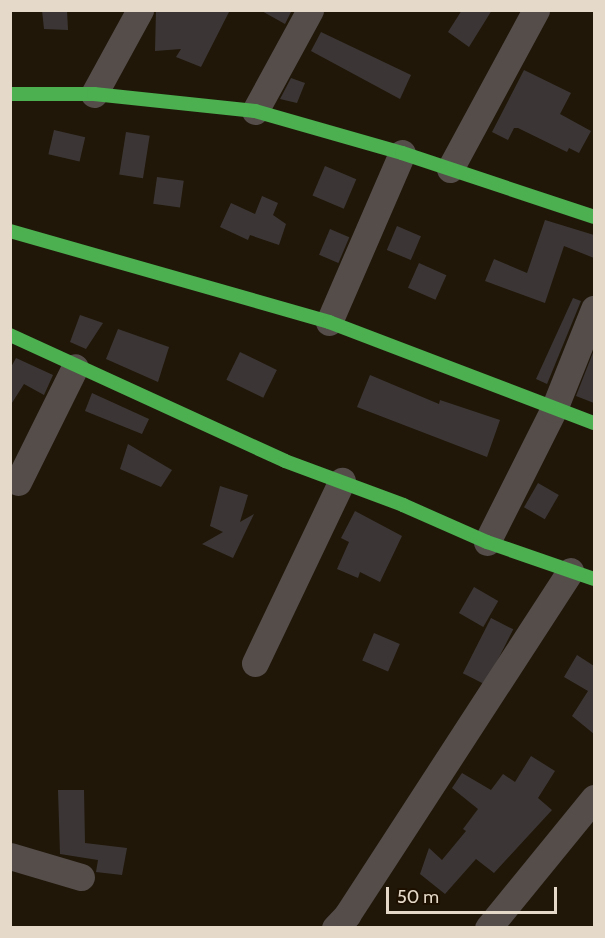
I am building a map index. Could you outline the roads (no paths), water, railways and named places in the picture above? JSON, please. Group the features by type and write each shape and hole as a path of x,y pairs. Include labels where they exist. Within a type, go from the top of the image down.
{"street":[{"path":"94,94 140,10"},
{"path":"255,111 310,10"},
{"path":"450,169 536,10"},
{"path":"10,94 94,94 255,111 402,153 594,217"},
{"path":"329,322 402,153"},
{"path":"10,231 329,322 594,423"},
{"path":"487,542 554,409 594,309"},
{"path":"10,335 75,367 285,461 342,481 487,542 582,575 347,915 335,927"},
{"path":"18,482 75,367"},
{"path":"255,663 342,481"},
{"path":"488,927 594,798"},
{"path":"10,856 81,877"}]}
